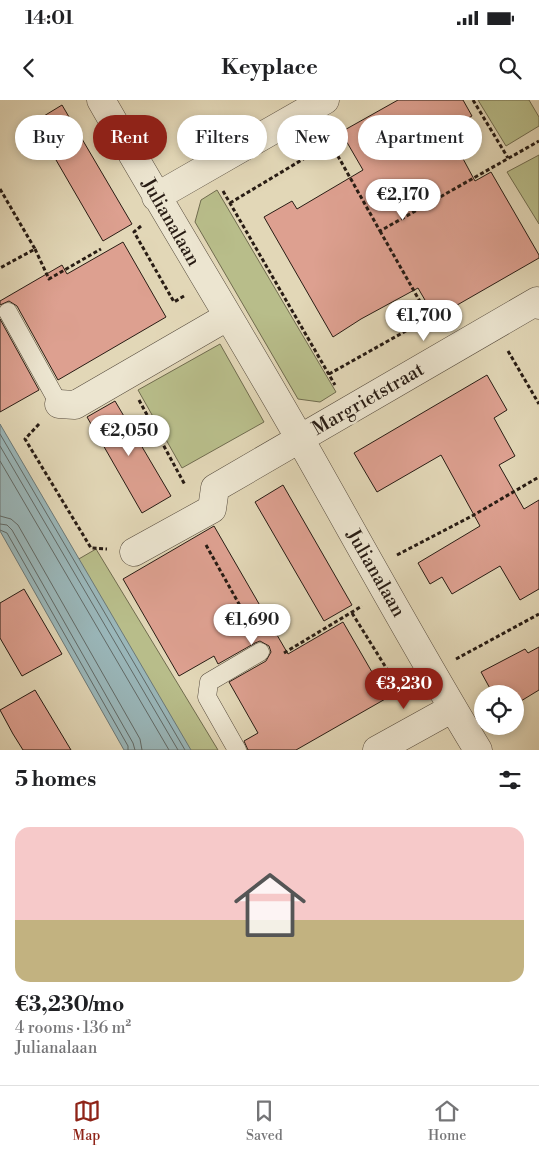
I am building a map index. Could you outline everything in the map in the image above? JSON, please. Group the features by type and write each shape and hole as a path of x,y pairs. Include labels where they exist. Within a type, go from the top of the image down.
{"street":[{"name":"Julianalaan","path":"101,100 156,197 299,438 478,750"},
{"path":"156,197 318,104"},
{"name":"Margrietstraat","path":"299,438 537,301 539,305"},
{"path":"59,404 75,406 227,316"},
{"path":"134,552 212,509 215,488 299,438"},
{"path":"377,750 453,708"}],"lane":[{"path":"8,312 59,404"},
{"path":"237,750 207,697 209,682 260,652"}],"path":[{"path":"473,100 508,158"},
{"path":"380,231 539,141"},
{"path":"230,203 302,160"},
{"path":"340,160 449,352"},
{"path":"209,167 349,409"},
{"path":"0,189 50,279 101,249"},
{"path":"0,268 35,249"},
{"path":"329,374 429,318"},
{"path":"494,327 539,404"},
{"path":"126,376 259,640 260,652 276,658 386,592"},
{"path":"59,404 25,439 91,548 134,552"},
{"path":"372,568 472,516 539,477"},
{"path":"352,613 398,687 432,672 539,614"}],"green space":[{"path":"478,100 529,100 539,117 539,126 506,146"},
{"path":"539,155 539,224 507,172"},
{"path":"217,190 336,392 320,402 298,399 195,222 201,200"},
{"path":"220,344 264,422 182,468 138,390"},
{"path":"96,549 218,750 187,750 77,560"}],"water":[{"path":"0,424 191,750 124,750 0,531"}],"building":[{"path":"398,100 463,100 471,115 371,115"},
{"path":"62,105 68,115 46,115"},
{"path":"358,122 358,160 464,160 475,181 491,172 539,258 445,312 439,301 429,307 418,288 361,319 333,337 264,217 292,201 297,209 363,170 348,144 348,128"},
{"path":"83,141 132,224 103,241 56,160 83,160"},
{"path":"123,242 166,317 58,380 17,306 9,301 0,305 0,301 62,265 67,274"},
{"path":"0,319 39,390 0,412"},
{"path":"487,375 507,410 494,418 515,456 499,465 524,509 539,500 539,589 520,600 500,566 452,594 442,577 430,584 418,563 480,526 441,455 377,492 354,453"},
{"path":"115,401 171,496 142,513 87,417"},
{"path":"283,485 352,605 324,621 255,502"},
{"path":"214,526 288,654 343,622 387,698 296,750 248,750 244,741 258,733 229,682 266,661 271,652 269,646 260,641 218,664 214,656 179,676 123,579"},
{"path":"24,589 62,654 22,676 0,638 0,603"},
{"path":"539,647 539,690 524,699 524,685 488,685 481,672 525,649 528,653"},
{"path":"35,690 71,750 23,750 13,734 0,710"}]}
